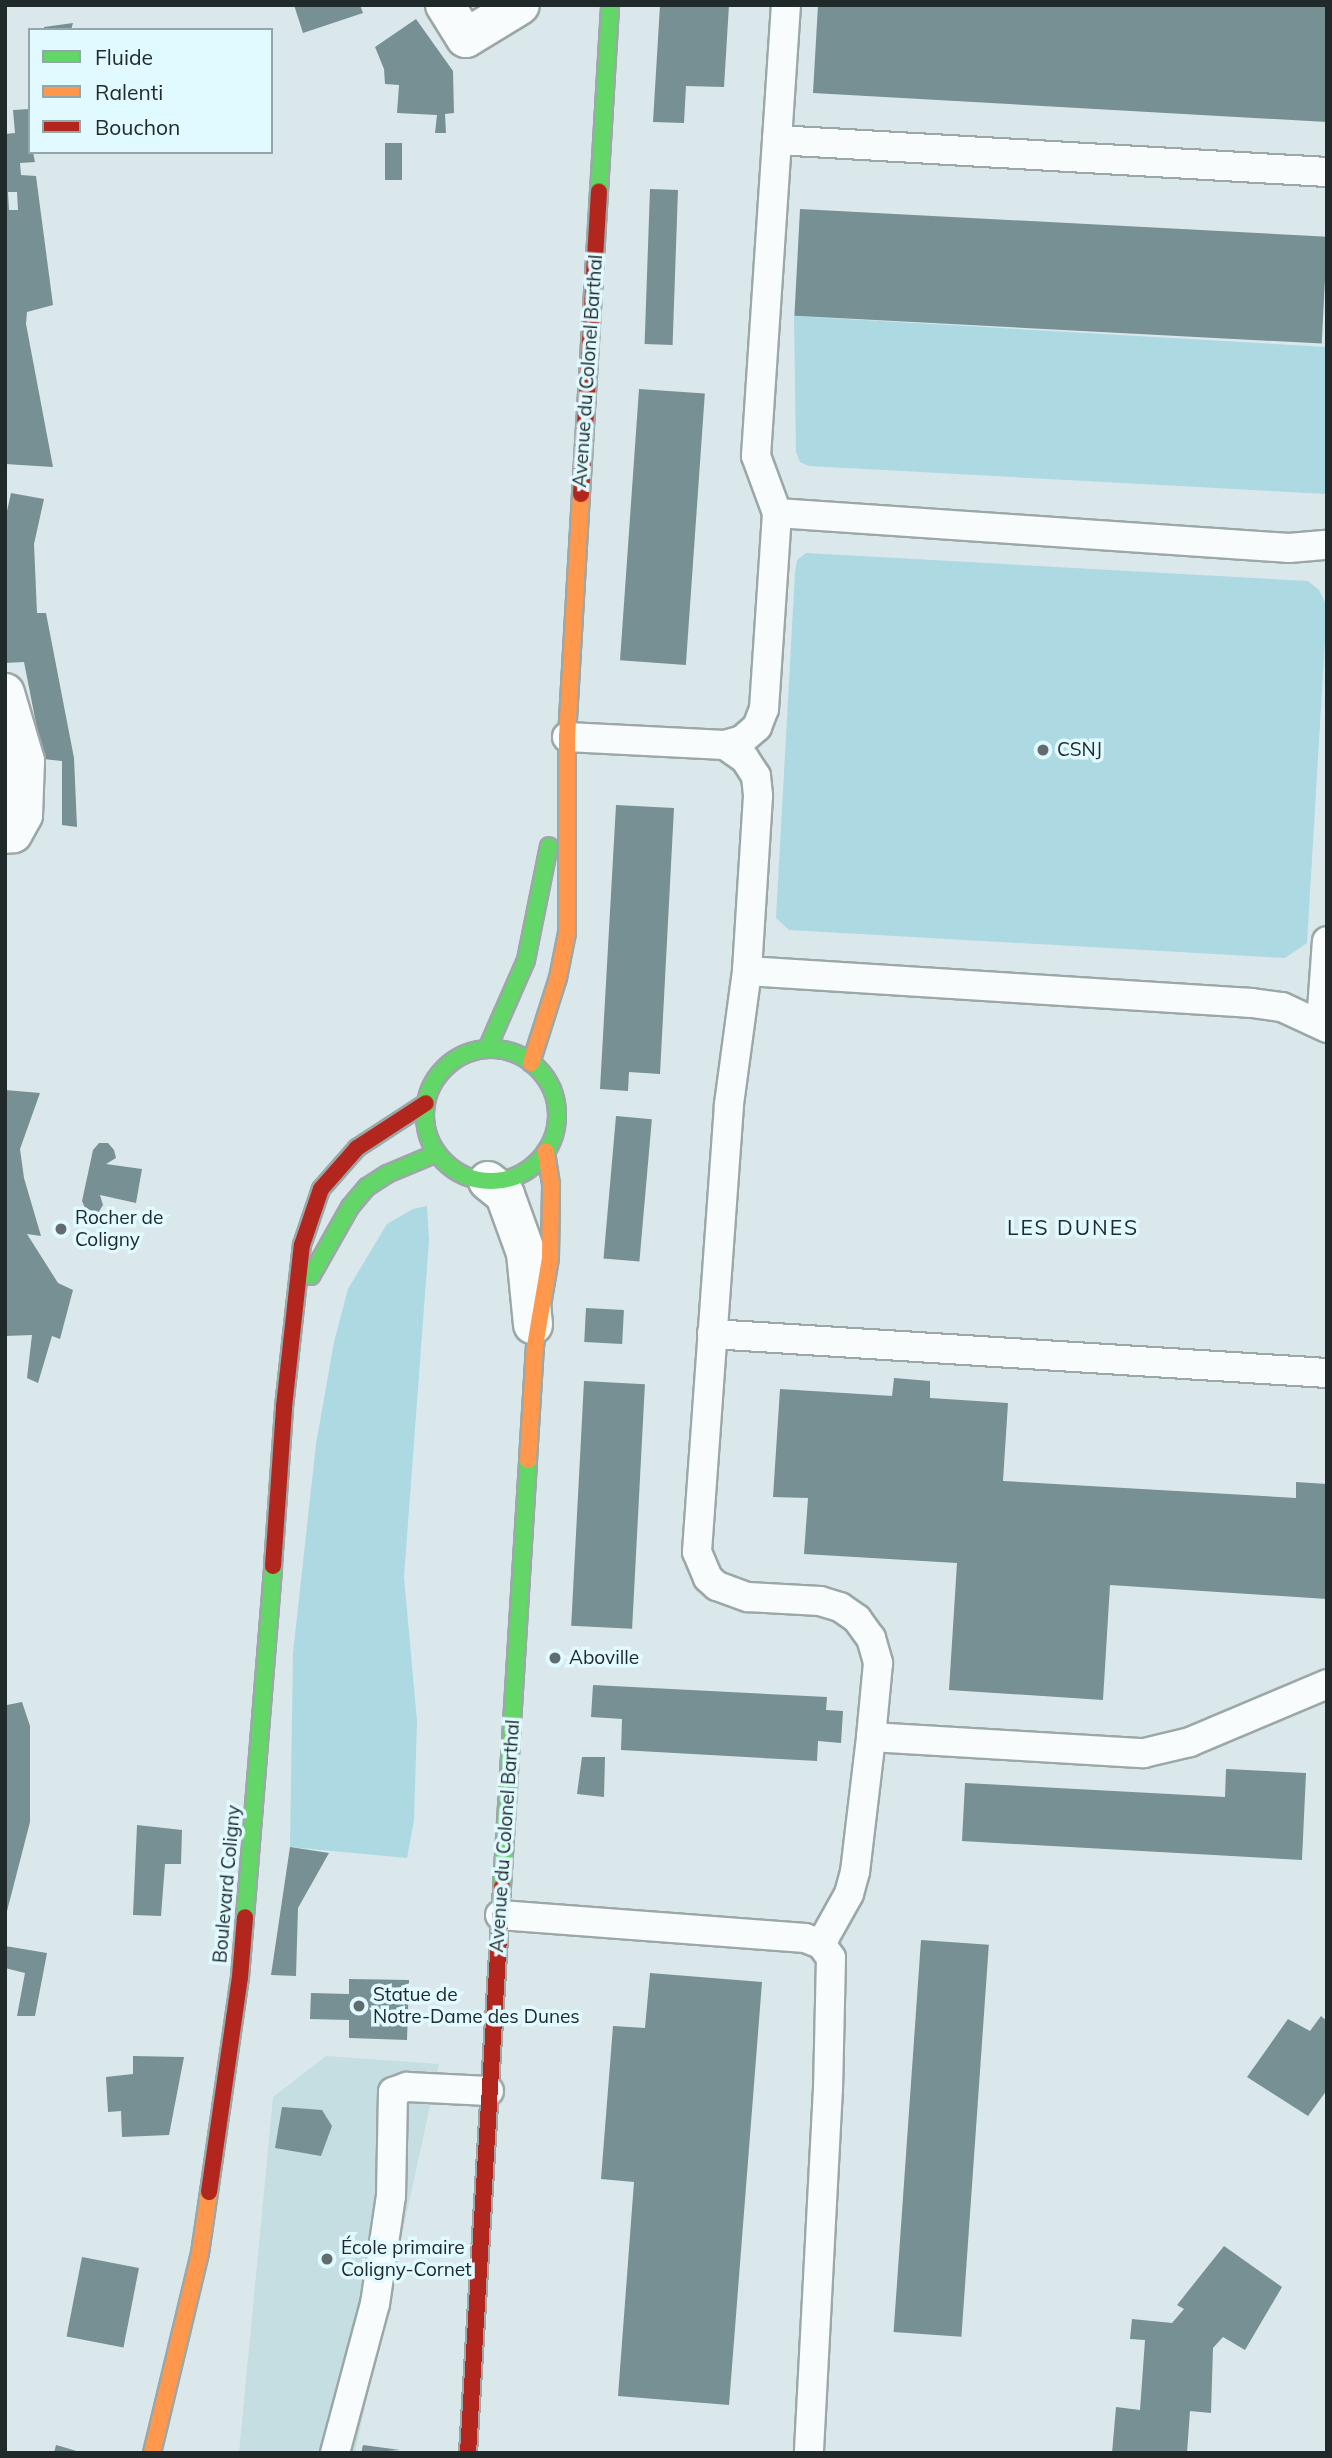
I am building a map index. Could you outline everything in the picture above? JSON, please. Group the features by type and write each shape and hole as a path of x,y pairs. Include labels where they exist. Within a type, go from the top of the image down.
{"street":[{"path":"446,5 466,38 520,5"},
{"name":"Avenue du Colonel Barthal","path":"531,1063 558,978 567,933 567,737 610,5"},
{"path":"5,694 25,761 23,815 13,833 5,834"},
{"name":"Avenue du Colonel Barthal","path":"487,1049 526,960 536,922 567,737"},
{"path":"487,1049 518,1054 531,1063 545,1077 554,1095 557,1114 555,1134 546,1152 521,1173 488,1181 457,1171 437,1153 425,1120 426,1103 433,1083 447,1066 465,1054 487,1049"},
{"name":"Boulevard Coligny","path":"152,2453 200,2253 240,1977 293,1312 302,1245 321,1189 357,1148 426,1103"},
{"name":"Avenue du Colonel Barthal","path":"468,2453 535,1346 550,1258 551,1184 546,1152"},
{"name":"Boulevard Coligny","path":"293,1312 326,1246 350,1207 367,1187 387,1174 437,1153"},
{"name":"Avenue du Colonel Barthal","path":"488,1181 505,1195 526,1253 535,1346"}],"lane":[{"path":"567,737 725,744 742,740 757,727 764,709 777,513 756,456 786,5"},
{"path":"777,140 1327,172"},
{"path":"777,513 1289,548 1327,545"},
{"path":"725,744 745,759 756,776 758,796 747,971 729,1105 697,1552 700,1565 717,1586 748,1597 820,1601 840,1607 857,1619 872,1638 878,1663 862,1836 852,1883 821,1944"},
{"path":"747,971 1252,1003 1282,1007 1324,1026 1327,941"},
{"path":"712,1335 1327,1373"},
{"path":"872,1737 1144,1753 1190,1742 1327,1684"},
{"path":"500,1915 805,1938 821,1944 831,1958 832,1988 809,2453"},
{"path":"335,2453 375,2304 391,2196 393,2092 407,2087 489,2091"}],"shaded area":[{"path":"794,316 1327,347 1327,494 809,466 800,462 796,452"},
{"path":"806,553 1308,581 1319,590 1327,606 1307,943 1285,958 789,930 776,918 795,573 797,560"},
{"path":"427,1206 429,1240 404,1577 417,1721 414,1820 407,1858 290,1847 293,1653 316,1444 334,1342 348,1289 387,1224 413,1209"},
{"name":"École primaire Coligny-Cornet","path":"326,2056 439,2064 355,2453 239,2453 273,2097"}],"building":[{"path":"294,5 360,5 363,13 303,33"},
{"path":"660,5 729,5 724,87 686,86 684,123 653,122"},
{"path":"818,5 1327,5 1327,122 813,93"},
{"path":"416,19 453,71 454,113 445,114 446,133 435,133 437,115 397,113 399,85 385,84 384,69 375,47"},
{"path":"73,23 72,28 44,27"},
{"path":"28,109 28,154 33,154 35,162 20,163 21,175 36,176 53,305 27,312 26,324 53,467 5,464 5,134 15,133 13,110","holes":["8,192 17,192 18,210 9,210"]},
{"path":"385,143 402,143 402,180 385,180"},
{"path":"650,189 678,190 673,345 645,344"},
{"path":"800,209 1327,237 1322,343 794,316"},
{"path":"639,389 705,394 686,665 620,660"},
{"path":"11,493 44,499 34,544 37,613 46,613 74,758 77,827 62,825 62,761 43,759 24,662 5,663 5,520"},
{"path":"616,805 674,808 660,1074 629,1072 628,1091 600,1089"},
{"path":"5,1090 40,1093 20,1149 24,1178 41,1236 27,1234 58,1283 73,1290 60,1339 52,1336 38,1383 27,1378 32,1335 5,1336"},
{"path":"616,1116 652,1119 639,1262 604,1258"},
{"path":"99,1143 108,1143 114,1150 116,1158 106,1164 142,1169 136,1203 100,1195 103,1205 98,1213 85,1208 82,1201 93,1150"},
{"path":"586,1308 624,1310 622,1344 584,1342"},
{"path":"894,1378 930,1381 930,1398 1008,1403 1003,1481 1296,1498 1296,1482 1327,1484 1327,1599 1110,1585 1103,1700 949,1690 957,1563 804,1554 808,1498 773,1497 780,1389 892,1396"},
{"path":"584,1381 645,1384 632,1629 571,1626"},
{"path":"593,1685 827,1697 826,1710 843,1711 841,1743 818,1741 817,1761 621,1750 622,1719 591,1717"},
{"path":"22,1702 30,1726 30,1822 6,1915 7,1705"},
{"path":"582,1757 605,1757 604,1797 577,1794"},
{"path":"1226,1769 1306,1773 1302,1860 962,1841 965,1783 1225,1797"},
{"path":"137,1825 182,1830 181,1864 165,1864 161,1916 133,1915"},
{"path":"290,1847 329,1853 298,1908 296,1976 271,1975"},
{"path":"921,1940 989,1945 961,2337 894,2332"},
{"path":"5,1946 47,1953 35,2016 17,2016 25,1973 5,1968"},
{"path":"650,1973 762,1982 729,2405 618,2396 634,2182 601,2179 613,2026 645,2028"},
{"name":"Statue de Notre-Dame des Dunes","path":"349,1979 409,1980 407,2040 349,2038 349,2020 310,2019 311,1993 349,1994"},
{"path":"1321,2016 1327,2021 1327,2090 1308,2116 1247,2077 1288,2019 1310,2031"},
{"path":"133,2056 184,2057 169,2135 122,2137 121,2111 108,2112 106,2077 133,2074"},
{"path":"282,2107 322,2110 332,2126 321,2156 275,2148"},
{"path":"1224,2246 1282,2287 1245,2350 1223,2337 1213,2348 1211,2413 1190,2411 1187,2453 1112,2453 1116,2407 1140,2410 1145,2340 1130,2339 1132,2319 1172,2323 1184,2309 1177,2305"},
{"path":"82,2257 139,2268 123,2348 67,2337"},
{"path":"56,2445 80,2452 80,2453 54,2453"},
{"path":"363,2445 400,2450 361,2453"}],"traffic: fast":[{"path":"599,192 610,5"},
{"path":"487,1049 526,960 549,846"},
{"path":"491,1049 516,1054 537,1069 552,1090 557,1115 552,1140 537,1161 516,1176 491,1181 466,1176 445,1161 430,1140 425,1115 430,1090 445,1069 466,1054 491,1049"},
{"path":"311,1276 350,1207 367,1187 387,1174 437,1153"},
{"path":"502,1887 528,1460"},
{"path":"245,1917 273,1566"}],"traffic: slow":[{"path":"531,1063 558,978 567,933 567,737 581,494"},
{"path":"528,1460 535,1346 550,1258 551,1184 546,1151"},
{"path":"152,2453 200,2253 209,2192"}],"traffic: jam":[{"path":"581,494 599,192"},
{"path":"273,1566 284,1407 302,1245 321,1189 357,1148 426,1103"},
{"path":"468,2453 502,1887"},
{"path":"209,2192 240,1977 245,1917"}],"place":[{"name":"CSNJ","path":"1043,750"},
{"name":"Rocher de Coligny","path":"61,1229"},
{"name":"Aboville","path":"555,1658"},
{"name":"Statue de Notre-Dame des Dunes","path":"359,2006"},
{"name":"École primaire Coligny-Cornet","path":"327,2259"}],"district":[{"name":"LES DUNES","path":"1073,1227"}]}
